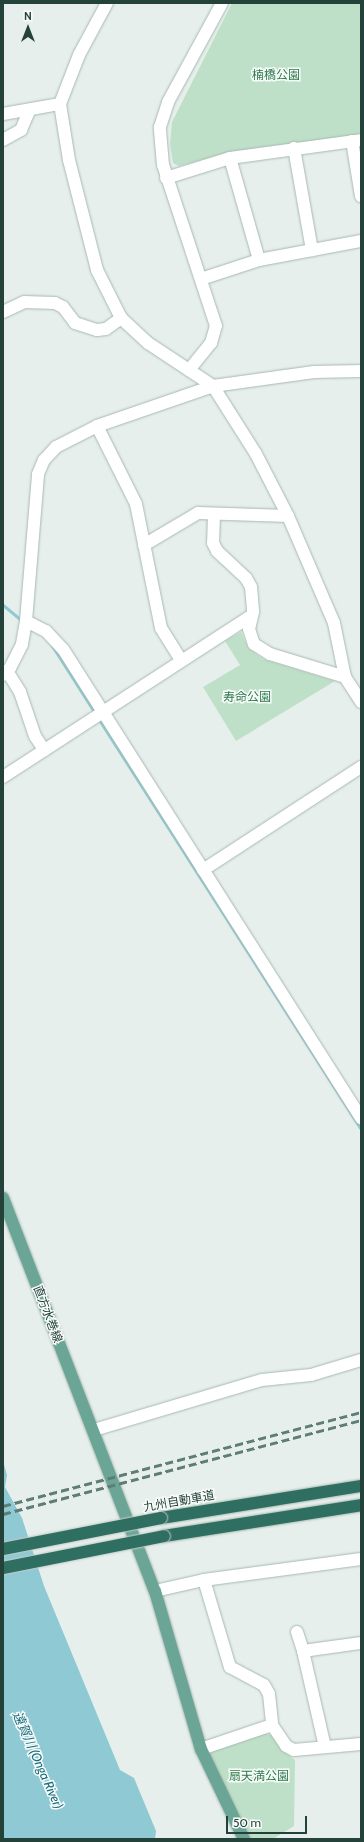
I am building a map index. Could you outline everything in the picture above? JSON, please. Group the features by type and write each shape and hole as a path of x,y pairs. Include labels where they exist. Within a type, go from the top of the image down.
{"highway":[{"name":"九州自動車道","path":"3,1549 161,1518 361,1486"},
{"path":"3,1568 164,1536 361,1505"}],"main road":[{"name":"直方水巻線","path":"3,1198 156,1592 201,1750 244,1839"}],"street":[{"path":"107,3 79,55 60,104 69,160 97,270 121,318 148,343 213,386 256,454 288,516 334,623 345,677 361,702"},
{"path":"189,370 215,336 216,326 166,178 159,140 163,114 222,3"},
{"path":"3,114 29,111 60,104"},
{"path":"3,140 21,130 29,111"},
{"path":"166,178 230,158 356,140 361,196"},
{"path":"294,148 312,250"},
{"path":"230,158 259,260"},
{"path":"201,279 259,260 361,241"},
{"path":"3,312 24,302 55,303 62,307 75,323 97,330 106,330 121,318"},
{"path":"44,750 36,736 20,692 5,673 22,644 26,621 38,474 44,460 56,447 97,426 213,386 314,372 361,371"},
{"path":"97,426 136,504 161,628 181,660"},
{"path":"144,546 198,513 214,516 288,516"},
{"path":"214,516 213,543 217,551 246,578 251,587 252,616 249,629 250,636 254,644 262,651 345,677"},
{"path":"3,777 181,660 252,616"},
{"path":"26,621 46,631 63,649 98,715 203,870 361,1118"},
{"path":"203,870 361,767"},
{"path":"94,1430 262,1380 311,1376 361,1360"},
{"path":"156,1592 204,1580 361,1559"},
{"path":"204,1580 230,1667 264,1685 269,1694 272,1725 286,1746 294,1750 361,1744"},
{"path":"297,1632 303,1651 325,1747"},
{"path":"303,1651 361,1643"},
{"path":"201,1750 272,1725"}],"green space":[{"name":"楠橋公園","path":"232,3 361,3 361,135 229,153 179,166 173,163 170,144 172,122"},
{"name":"寿命公園","path":"241,632 248,648 263,659 335,681 236,741 203,687 240,665 225,641"},
{"name":"扇天満公園","path":"263,1733 274,1736 287,1754 295,1760 294,1826 273,1839 251,1839 209,1753"}],"water":[{"name":"遠賀川 (Onga River)","path":"3,1461 7,1475 5,1487 22,1518 44,1586 120,1770 134,1778 156,1831 155,1839 3,1839"}],"waterway":[{"path":"3,605 23,622"},
{"path":"51,644 95,713"},
{"path":"98,718 361,1130"}],"railway":[{"path":"3,1506 361,1412"},
{"path":"3,1514 361,1420"}]}
